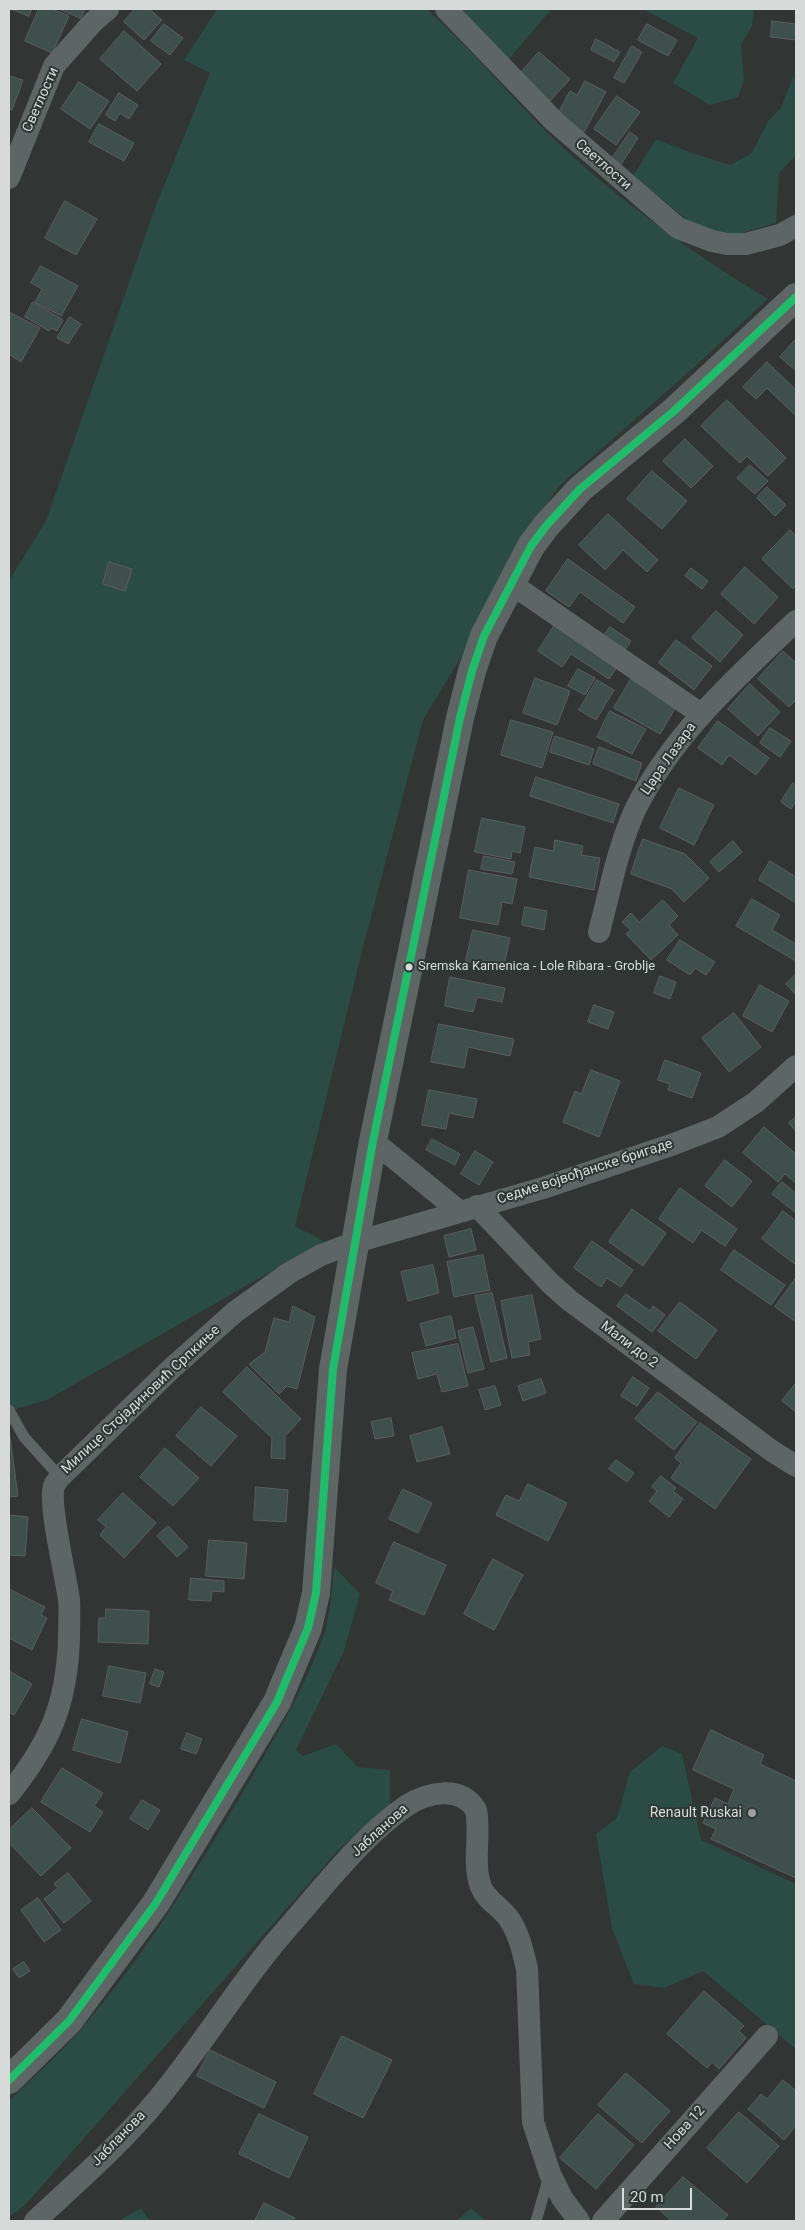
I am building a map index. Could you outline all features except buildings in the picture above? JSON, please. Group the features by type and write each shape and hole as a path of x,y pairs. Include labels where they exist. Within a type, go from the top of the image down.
{"street":[{"name":"Светлости","path":"9,178 54,66 93,22 108,9"},
{"name":"Светлости","path":"446,9 555,122 678,228 712,241 727,244 755,242 780,235 796,226"},
{"path":"9,2080 69,2021 156,1903 277,1702 308,1628 316,1593 332,1369 373,1141 460,718 472,671 484,636 531,546 546,526 580,489 674,411 796,297"},
{"path":"510,583 701,714"},
{"name":"Цара Лазара","path":"600,932 623,845 636,809 653,779 701,714 796,621"},
{"name":"Седме војвођанске бригаде","path":"356,1242 553,1185 718,1127 756,1102 796,1066"},
{"name":"Мали до 2","path":"373,1141 468,1209 570,1300 772,1451 796,1466"},
{"name":"Милице Стојадиновић Српкиње","path":"9,1794 32,1766 47,1739 61,1704 66,1680 69,1602 52,1497 54,1486 60,1477 172,1368 235,1312 289,1273 322,1255 356,1242"},
{"name":"Јабланова","path":"35,2221 85,2175 157,2099 273,1945 349,1858 369,1838 408,1805 425,1796 438,1793 460,1796 472,1802 476,1810 478,1867 481,1887 484,1894 509,1919 522,1949 527,1969 533,2122 550,2174 562,2198 579,2221"},
{"name":"Нова 12","path":"602,2221 767,2036"}],"lane":[{"path":"9,1410 24,1437 60,1477"},
{"path":"536,2221 550,2174"}],"green space":[{"path":"217,9 426,9 463,44 552,137 594,175 666,232 768,299 691,370 558,487 513,560 469,644 423,720 362,951 295,1226 324,1241 47,1400 9,1411 9,581 46,521 156,205 210,73 184,60"},
{"path":"461,9 549,9 550,11 508,60"},
{"path":"643,9 754,9 752,26 741,45 744,80 738,97 710,105 673,83 698,38"},
{"path":"793,77 796,78 796,155 779,173 776,223 734,235 711,230 691,223 633,176 656,139 730,165 751,154 769,120 781,108"},
{"path":"334,1567 360,1594 344,1651 296,1750 303,1756 336,1744 358,1767 390,1770 390,1806 340,1848 26,2204 9,2217 9,2101 64,2048 104,2002 147,1944 206,1854 277,1733 308,1673 327,1623"},
{"path":"662,1746 682,1754 701,1840 796,1884 796,2049 703,1971 664,1988 634,1984 612,1928 596,1834 617,1818 630,1772"},
{"path":"141,2208 150,2221 118,2221"},
{"path":"471,2208 486,2221 456,2221"}],"transit line":[{"path":"9,2080 69,2021 156,1903 277,1702 308,1628 316,1593 333,1369 373,1141 460,718 472,671 484,636 531,546 546,526 580,489 674,411 796,297"}],"place":[{"name":"Sremska Kamenica - Lole Ribara - Groblje","path":"409,967"},
{"name":"Renault Ruskai","path":"752,1813"}]}
